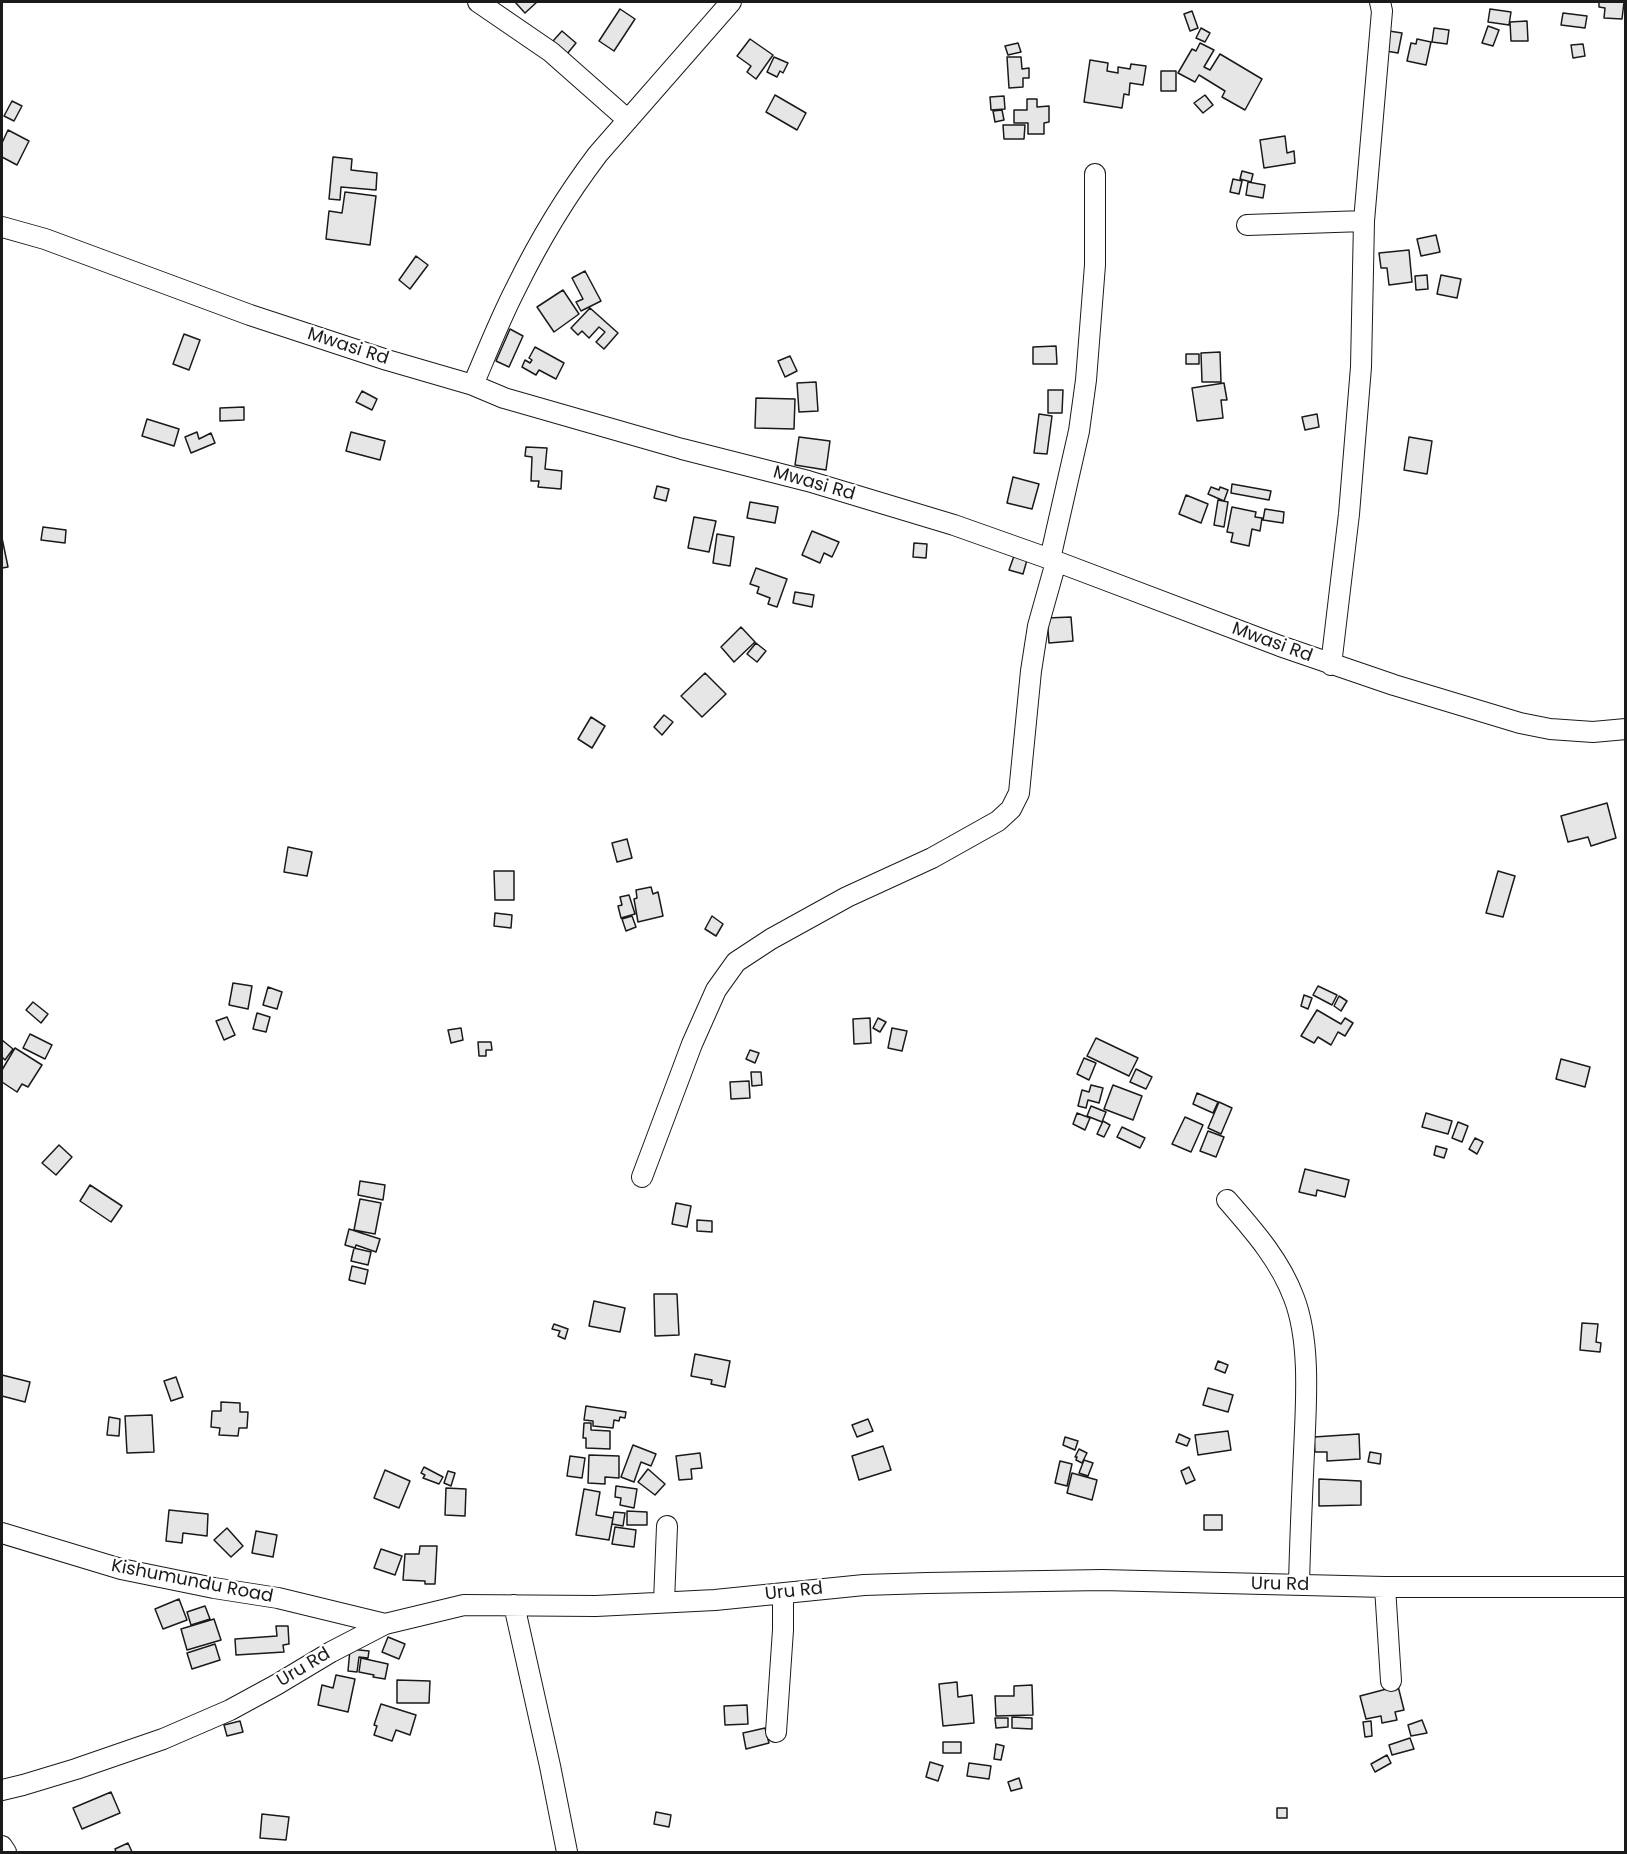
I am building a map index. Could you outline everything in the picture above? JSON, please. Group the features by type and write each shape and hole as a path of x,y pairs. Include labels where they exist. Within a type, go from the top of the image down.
{"street":[{"path":"478,2 551,52 628,120"},
{"path":"473,385 515,288 558,213 598,154 731,2"},
{"path":"1331,665 1349,514 1361,367 1364,221 1382,11 1380,2"},
{"path":"642,1177 692,1044 716,990 736,962 771,939 848,897 932,858 998,821 1011,809 1019,793 1030,671 1079,431 1086,380 1095,265 1095,174"},
{"path":"1247,225 1364,221"},
{"name":"Mwasi Rd","path":"2,227 45,239 250,315 387,360 473,385 504,398 682,449 808,481 954,525 1331,665 1520,723 1572,731 1626,729"},
{"path":"1227,1200 1257,1234 1283,1274 1294,1299 1301,1324 1305,1415 1299,1585"},
{"path":"664,1602 667,1526"},
{"name":"Kishumundu Road","path":"2,1533 121,1569 278,1598 385,1624"},
{"name":"Uru Rd","path":"2,1790 76,1769 163,1739 230,1710 385,1624 464,1605 596,1606 783,1594 864,1585 1102,1580 1385,1587 1626,1587"},
{"path":"1385,1587 1391,1681"},
{"path":"776,1732 783,1630 783,1594"},
{"path":"514,1605 567,1852"},
{"path":"2,1846 6,1852"}],"building":[{"path":"515,2 537,2 525,13"},
{"path":"1599,2 1624,2 1622,19 1604,18 1605,8 1599,7"},
{"path":"620,9 635,19 614,51 599,41"},
{"path":"1490,9 1511,12 1509,25 1488,22"},
{"path":"1192,11 1198,28 1190,31 1184,14"},
{"path":"1563,13 1587,16 1585,28 1561,25"},
{"path":"1527,21 1528,41 1511,41 1510,22"},
{"path":"1488,26 1499,30 1493,46 1482,43"},
{"path":"1201,28 1210,33 1205,42 1196,38"},
{"path":"1434,28 1449,30 1447,44 1432,42"},
{"path":"562,31 576,43 567,54 553,41"},
{"path":"1389,31 1402,33 1398,53 1386,51"},
{"path":"750,39 773,55 756,79 747,72 751,66 737,56"},
{"path":"1417,39 1431,42 1426,65 1407,61 1411,43 1416,44"},
{"path":"1018,43 1021,52 1008,55 1005,46"},
{"path":"1200,43 1214,50 1204,67 1210,70 1220,54 1262,79 1245,110 1222,97 1225,91 1199,75 1195,82 1178,73 1192,49 1196,51"},
{"path":"1583,44 1585,56 1573,58 1571,45"},
{"path":"774,57 788,63 783,73 780,71 777,77 767,72"},
{"path":"1007,57 1021,57 1022,69 1029,68 1029,78 1023,78 1023,87 1009,88"},
{"path":"1090,60 1108,63 1107,71 1118,73 1118,67 1130,69 1131,64 1146,66 1143,85 1130,83 1129,95 1124,94 1122,108 1084,102"},
{"path":"1161,71 1176,71 1176,91 1161,91"},
{"path":"775,95 806,113 797,130 766,112"},
{"path":"1205,95 1213,105 1203,113 1194,103"},
{"path":"1004,96 1005,109 991,110 990,97"},
{"path":"1027,99 1037,99 1037,107 1049,106 1049,122 1044,123 1044,134 1028,134 1028,123 1014,123 1014,110 1027,110"},
{"path":"12,101 22,106 14,121 4,116"},
{"path":"1002,110 1004,120 995,122 993,111"},
{"path":"1003,125 1025,125 1024,139 1004,139"},
{"path":"8,130 29,141 17,165 2,157 2,143"},
{"path":"1285,136 1287,153 1294,151 1295,163 1264,168 1260,140"},
{"path":"333,157 352,159 351,170 377,173 376,190 341,187 340,200 329,199"},
{"path":"1242,171 1253,174 1251,182 1240,179"},
{"path":"1233,179 1242,181 1239,194 1230,192"},
{"path":"1248,182 1265,185 1263,198 1246,195"},
{"path":"345,192 376,196 370,245 326,239 329,211 342,213"},
{"path":"1436,235 1440,252 1421,256 1417,239"},
{"path":"1409,250 1412,282 1389,285 1387,268 1381,268 1379,253"},
{"path":"416,256 428,265 410,289 399,280"},
{"path":"585,271 601,301 581,311 576,302 583,299 572,278"},
{"path":"1427,275 1428,289 1416,290 1415,276"},
{"path":"1441,275 1461,279 1457,298 1437,294"},
{"path":"563,290 579,314 554,332 537,307"},
{"path":"590,308 618,333 604,349 596,342 605,332 599,327 589,338 582,331 578,335 571,328"},
{"path":"510,329 523,336 509,367 496,361"},
{"path":"184,334 200,340 189,370 173,364"},
{"path":"1056,346 1057,364 1033,364 1033,347"},
{"path":"535,347 564,363 556,379 539,370 536,375 522,367 525,360 530,363 532,360 529,358"},
{"path":"1220,352 1221,382 1202,382 1201,353"},
{"path":"1186,354 1199,354 1199,364 1186,364"},
{"path":"790,356 797,371 785,377 778,361"},
{"path":"816,382 818,411 799,412 797,383"},
{"path":"1224,383 1227,400 1221,400 1223,418 1197,421 1192,388"},
{"path":"1048,390 1063,390 1062,413 1048,413"},
{"path":"362,391 377,399 372,410 356,402"},
{"path":"756,398 795,399 794,429 755,428"},
{"path":"244,407 244,420 220,421 220,408"},
{"path":"1039,414 1052,416 1047,454 1034,453"},
{"path":"1317,414 1319,427 1305,430 1302,417"},
{"path":"147,419 179,429 174,446 142,436"},
{"path":"197,432 199,439 211,433 215,443 191,453 185,437"},
{"path":"351,432 385,441 380,460 346,451"},
{"path":"799,437 830,441 826,470 795,465"},
{"path":"1409,437 1432,441 1427,474 1404,470"},
{"path":"526,447 547,448 545,469 562,471 561,489 538,487 539,481 531,481 532,457 525,456"},
{"path":"1013,477 1039,484 1032,509 1007,503"},
{"path":"1232,484 1271,491 1269,500 1231,493"},
{"path":"657,486 669,489 666,501 654,498"},
{"path":"1211,487 1228,490 1224,501 1208,494"},
{"path":"1186,495 1208,504 1201,523 1179,514"},
{"path":"1218,500 1228,502 1224,527 1214,525"},
{"path":"750,502 778,507 775,523 747,518"},
{"path":"1232,507 1256,512 1255,517 1262,518 1260,531 1252,529 1249,546 1231,542 1233,533 1227,532"},
{"path":"1265,509 1284,512 1283,523 1263,520"},
{"path":"694,517 716,521 709,552 688,548"},
{"path":"43,527 66,530 65,543 41,540"},
{"path":"812,531 839,542 832,557 824,553 820,563 802,555"},
{"path":"717,534 734,537 730,566 713,563"},
{"path":"2,538 8,567 2,568"},
{"path":"914,543 927,544 926,558 913,557"},
{"path":"1014,556 1027,560 1023,574 1009,570"},
{"path":"756,568 787,579 777,607 768,604 770,598 757,593 759,587 750,584"},
{"path":"795,592 814,595 812,607 793,603"},
{"path":"1071,617 1073,641 1049,643 1047,618"},
{"path":"741,627 755,642 734,662 721,647"},
{"path":"756,643 766,651 757,662 747,654"},
{"path":"705,673 726,694 702,717 681,696"},
{"path":"664,715 673,722 662,735 654,727"},
{"path":"591,717 605,726 592,748 578,739"},
{"path":"1607,803 1616,838 1591,846 1588,837 1568,842 1561,816"},
{"path":"627,839 632,858 617,862 612,843"},
{"path":"288,847 312,852 307,876 284,872"},
{"path":"494,871 514,871 514,900 495,900"},
{"path":"1498,871 1515,876 1503,917 1486,913"},
{"path":"651,887 653,894 658,892 663,916 638,922 634,899 637,898 636,890"},
{"path":"629,895 635,914 621,918 618,906 622,905 620,897"},
{"path":"495,913 512,915 511,928 494,926"},
{"path":"632,916 636,927 626,931 622,919"},
{"path":"712,916 723,924 716,936 705,929"},
{"path":"233,983 252,986 248,1009 229,1005"},
{"path":"1318,986 1337,995 1332,1005 1313,995"},
{"path":"268,987 282,992 277,1009 263,1005"},
{"path":"1304,995 1312,998 1308,1009 1301,1006"},
{"path":"1339,996 1347,1001 1341,1011 1334,1006"},
{"path":"33,1002 48,1014 41,1023 26,1010"},
{"path":"1317,1010 1341,1024 1345,1018 1353,1023 1345,1036 1338,1032 1331,1045 1318,1037 1314,1043 1301,1036"},
{"path":"257,1013 270,1017 266,1032 253,1029"},
{"path":"227,1017 235,1035 224,1040 216,1021"},
{"path":"870,1018 871,1043 854,1044 853,1019"},
{"path":"878,1018 886,1022 880,1032 873,1028"},
{"path":"461,1028 463,1040 451,1043 448,1030"},
{"path":"892,1028 907,1031 902,1051 888,1048"},
{"path":"30,1034 52,1045 45,1059 23,1048"},
{"path":"1096,1038 1138,1058 1129,1076 1087,1056"},
{"path":"2,1040 13,1049 5,1060 2,1057"},
{"path":"478,1042 491,1042 492,1050 486,1050 486,1056 479,1056"},
{"path":"15,1048 42,1065 28,1087 22,1084 17,1092 2,1082 2,1070"},
{"path":"750,1050 759,1053 755,1063 746,1059"},
{"path":"1084,1058 1096,1063 1089,1080 1077,1074"},
{"path":"1561,1059 1590,1067 1585,1087 1556,1079"},
{"path":"1136,1069 1152,1077 1146,1089 1130,1082"},
{"path":"751,1072 761,1072 762,1085 752,1086"},
{"path":"749,1081 750,1098 731,1099 730,1082"},
{"path":"1091,1085 1103,1088 1099,1103 1088,1100 1086,1108 1078,1106 1082,1090 1089,1092"},
{"path":"1113,1085 1142,1096 1133,1120 1104,1109"},
{"path":"1197,1093 1218,1102 1213,1113 1193,1104"},
{"path":"1219,1102 1232,1108 1221,1134 1208,1128"},
{"path":"1091,1106 1106,1112 1102,1122 1087,1116"},
{"path":"1077,1113 1090,1118 1085,1130 1073,1124"},
{"path":"1426,1113 1452,1121 1448,1134 1422,1127"},
{"path":"1185,1117 1203,1125 1191,1152 1172,1144"},
{"path":"1103,1121 1110,1125 1104,1137 1097,1134"},
{"path":"1458,1122 1468,1126 1462,1142 1452,1138"},
{"path":"1122,1127 1145,1138 1140,1148 1117,1137"},
{"path":"1208,1131 1224,1137 1216,1157 1200,1151"},
{"path":"1475,1138 1483,1142 1477,1154 1469,1149"},
{"path":"59,1145 72,1157 56,1175 42,1163"},
{"path":"1436,1146 1447,1149 1444,1158 1434,1155"},
{"path":"1305,1169 1349,1180 1345,1197 1317,1190 1316,1196 1299,1192"},
{"path":"360,1181 385,1185 383,1200 358,1195"},
{"path":"90,1185 122,1206 111,1222 80,1201"},
{"path":"360,1199 381,1203 375,1234 354,1230"},
{"path":"676,1203 691,1206 687,1227 672,1224"},
{"path":"697,1220 712,1221 712,1232 697,1231"},
{"path":"349,1229 380,1239 376,1252 356,1245 355,1248 345,1245"},
{"path":"354,1248 371,1252 368,1265 351,1261"},
{"path":"352,1266 368,1270 365,1284 349,1280"},
{"path":"654,1294 677,1294 679,1335 655,1336"},
{"path":"594,1301 625,1308 620,1332 589,1326"},
{"path":"1582,1323 1598,1324 1596,1342 1601,1343 1600,1352 1580,1350"},
{"path":"554,1324 568,1329 565,1339 558,1336 560,1331 552,1329"},
{"path":"695,1354 730,1361 725,1387 711,1384 712,1380 691,1376"},
{"path":"1218,1361 1228,1365 1225,1373 1215,1369"},
{"path":"2,1375 30,1382 25,1402 2,1396"},
{"path":"176,1377 183,1397 171,1401 164,1381"},
{"path":"1208,1388 1233,1395 1228,1412 1203,1405"},
{"path":"221,1402 240,1403 240,1412 248,1412 247,1428 239,1428 238,1436 219,1435 220,1428 211,1427 212,1411 221,1411"},
{"path":"586,1406 626,1412 625,1418 620,1417 619,1421 614,1420 613,1428 593,1426 593,1421 584,1420"},
{"path":"152,1415 154,1452 127,1453 125,1416"},
{"path":"109,1417 120,1419 119,1436 107,1435"},
{"path":"868,1419 873,1431 857,1437 852,1425"},
{"path":"584,1423 591,1423 591,1430 610,1431 610,1449 586,1448 586,1438 583,1438"},
{"path":"1228,1431 1231,1450 1198,1455 1195,1435"},
{"path":"1179,1434 1190,1439 1187,1446 1176,1442"},
{"path":"1359,1434 1360,1459 1327,1461 1327,1452 1315,1452 1314,1437"},
{"path":"1065,1437 1078,1441 1075,1450 1063,1445"},
{"path":"633,1445 656,1454 651,1466 641,1462 634,1482 621,1477"},
{"path":"883,1446 891,1470 859,1480 852,1456"},
{"path":"1079,1449 1087,1453 1082,1463 1075,1457"},
{"path":"1370,1452 1381,1454 1380,1464 1368,1462"},
{"path":"700,1453 702,1468 691,1469 692,1479 679,1480 676,1456"},
{"path":"589,1455 619,1456 619,1478 605,1477 605,1484 588,1483"},
{"path":"570,1456 585,1458 582,1478 567,1476"},
{"path":"1084,1460 1093,1463 1088,1476 1079,1473"},
{"path":"1060,1461 1072,1464 1067,1486 1055,1483"},
{"path":"424,1467 443,1477 439,1484 423,1478 425,1475 421,1473"},
{"path":"1189,1467 1195,1480 1186,1484 1181,1471"},
{"path":"648,1469 665,1484 655,1495 638,1482"},
{"path":"385,1470 410,1481 399,1508 374,1498"},
{"path":"448,1471 455,1473 451,1486 444,1483"},
{"path":"1072,1473 1097,1480 1092,1500 1067,1493"},
{"path":"1319,1479 1361,1481 1361,1505 1319,1506"},
{"path":"616,1486 637,1489 634,1508 620,1505 621,1498 615,1497"},
{"path":"446,1488 466,1489 465,1516 445,1515"},
{"path":"584,1489 600,1492 596,1515 613,1518 609,1540 576,1535"},
{"path":"169,1510 208,1514 207,1536 183,1533 182,1543 166,1541"},
{"path":"627,1511 647,1512 647,1525 627,1525"},
{"path":"614,1512 625,1513 623,1526 612,1524"},
{"path":"1204,1515 1222,1515 1222,1530 1204,1530"},
{"path":"615,1527 636,1530 634,1547 612,1544"},
{"path":"227,1528 243,1546 231,1557 214,1540"},
{"path":"256,1531 277,1535 273,1557 252,1553"},
{"path":"420,1546 437,1546 435,1584 403,1580 405,1554 419,1554"},
{"path":"381,1549 402,1556 395,1575 374,1568"},
{"path":"179,1599 187,1620 163,1629 155,1609"},
{"path":"205,1606 210,1619 191,1625 187,1612"},
{"path":"214,1619 221,1640 187,1650 181,1629"},
{"path":"276,1626 288,1626 289,1644 283,1645 284,1652 236,1655 235,1639 277,1636"},
{"path":"388,1637 405,1644 399,1659 382,1652"},
{"path":"215,1644 220,1660 192,1669 187,1653"},
{"path":"350,1649 369,1651 368,1658 359,1657 357,1672 348,1671"},
{"path":"361,1658 388,1664 385,1679 359,1672"},
{"path":"336,1675 355,1679 348,1712 318,1705 322,1685 333,1688"},
{"path":"397,1680 430,1681 429,1703 397,1703"},
{"path":"957,1682 958,1697 972,1695 974,1723 943,1726 939,1684"},
{"path":"1032,1685 1033,1715 996,1716 995,1696 1014,1696 1014,1686"},
{"path":"1398,1686 1404,1710 1395,1712 1397,1720 1382,1723 1381,1716 1366,1719 1360,1696"},
{"path":"381,1704 416,1715 410,1735 396,1730 392,1741 374,1735 377,1726 374,1725"},
{"path":"747,1705 748,1724 725,1725 724,1706"},
{"path":"1012,1717 1032,1718 1032,1729 1012,1728"},
{"path":"995,1718 1008,1718 1008,1727 996,1728"},
{"path":"1422,1720 1427,1733 1411,1736 1408,1725"},
{"path":"240,1721 243,1732 227,1736 224,1725"},
{"path":"1371,1721 1372,1736 1365,1737 1363,1722"},
{"path":"765,1728 769,1743 746,1749 743,1733"},
{"path":"1410,1738 1414,1749 1392,1755 1389,1745"},
{"path":"943,1742 961,1742 961,1753 943,1753"},
{"path":"996,1744 1004,1746 1001,1760 994,1759"},
{"path":"1387,1755 1391,1763 1375,1772 1371,1764"},
{"path":"930,1762 943,1766 938,1781 926,1777"},
{"path":"969,1763 991,1766 989,1779 967,1776"},
{"path":"1019,1778 1022,1788 1011,1791 1008,1782"},
{"path":"111,1792 120,1813 82,1829 73,1808"},
{"path":"1277,1808 1287,1808 1287,1818 1277,1818"},
{"path":"656,1812 671,1815 669,1827 654,1824"},
{"path":"262,1814 289,1817 286,1840 260,1838"},
{"path":"128,1843 132,1852 116,1852 115,1849"}]}
